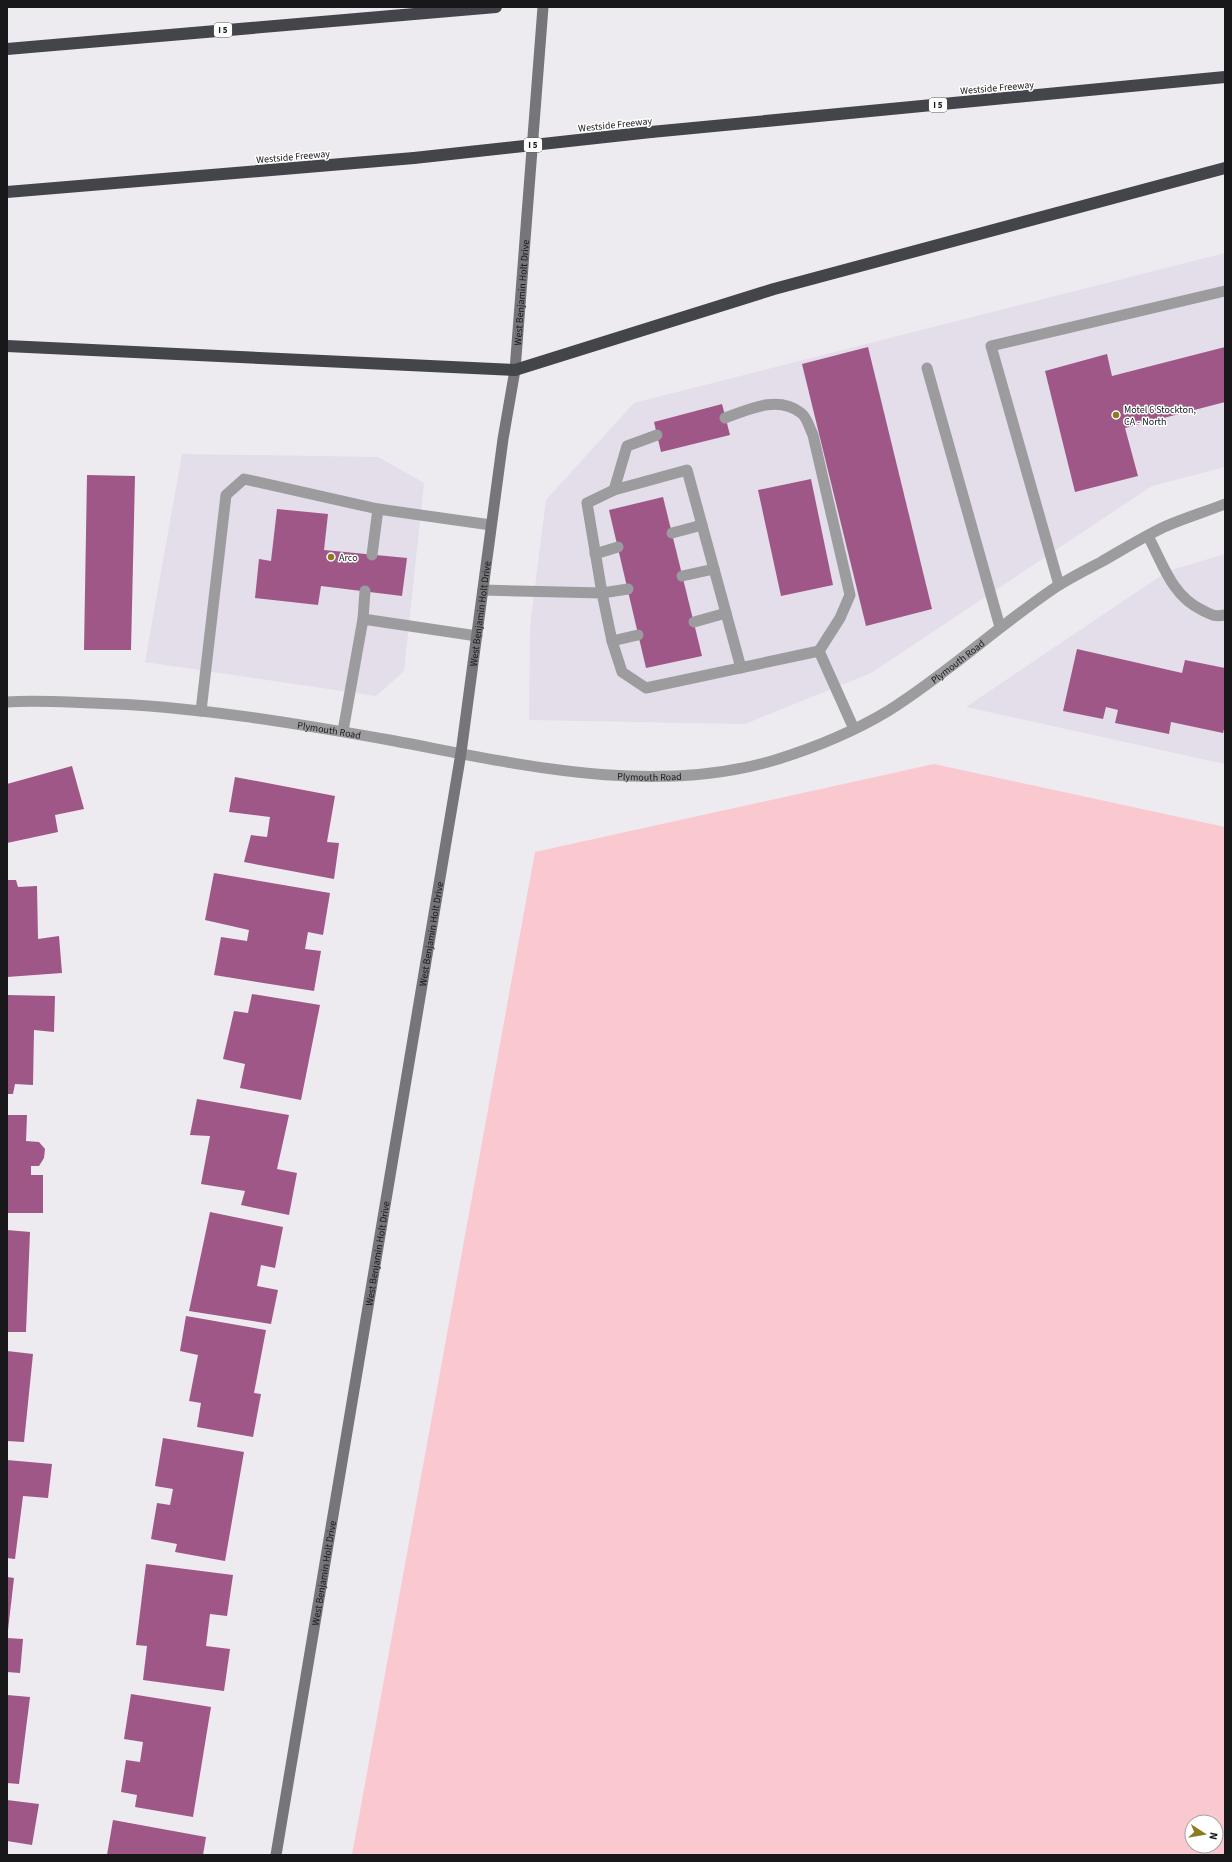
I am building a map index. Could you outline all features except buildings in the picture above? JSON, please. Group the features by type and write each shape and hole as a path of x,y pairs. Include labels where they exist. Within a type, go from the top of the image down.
{"highway":[{"name":"I 5","path":"7,49 496,7"},
{"name":"Westside Freeway","path":"7,192 414,158 651,132 1225,77"},
{"path":"7,346 515,370 774,289 1225,168"}],"main road":[{"name":"West Benjamin Holt Drive","path":"276,1855 461,753 503,439 515,370 543,7"}],"street":[{"path":"1059,585 991,346 1225,291"},
{"path":"927,368 1000,627"},
{"path":"725,418 758,406 784,404 802,414 813,435 850,596 840,618 819,651 741,668 646,688 622,672 612,641 602,593 587,504 614,490 687,470 741,668"},
{"path":"614,490 627,446 657,436"},
{"path":"201,711 226,494 244,479 378,510 492,524"},
{"name":"Plymouth Road","path":"7,702 29,701 141,704 275,719 461,753 580,772 628,777 676,776 725,771 774,760 854,730 886,712 921,689 1000,627 1059,585 1164,527 1225,504"},
{"path":"372,555 378,510"},
{"path":"672,533 702,525"},
{"path":"1148,536 1178,593 1190,604 1216,617 1225,615"},
{"path":"595,554 618,547"},
{"path":"682,576 714,569"},
{"path":"483,590 602,593 628,588"},
{"path":"343,732 364,619 365,591"},
{"path":"694,622 726,613"},
{"path":"364,619 477,636"},
{"path":"612,641 638,634"},
{"path":"819,651 854,730"}],"shaded area":[{"path":"1225,253 1225,467 1152,486 871,673 745,724 529,720 530,626 546,500 634,403"},
{"path":"182,454 378,457 424,483 404,671 376,696 145,662"},
{"path":"1225,554 1225,764 966,707 1168,571"},
{"path":"934,764 1225,827 1225,1855 352,1855 535,852"}],"place":[{"name":"Motel 6 Stockton, CA - North","path":"1116,415"},
{"name":"Arco","path":"331,557"}]}
